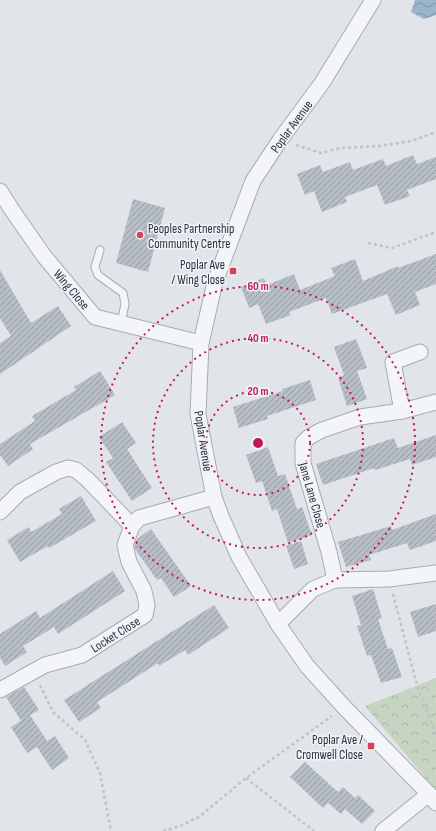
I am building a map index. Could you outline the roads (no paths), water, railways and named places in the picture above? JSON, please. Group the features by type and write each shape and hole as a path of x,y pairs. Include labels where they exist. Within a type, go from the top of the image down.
{"street":[{"name":"Poplar Avenue","path":"372,0 322,84 280,140 253,181 215,282 201,343 198,414 214,497 221,516 239,557 278,624 307,666 344,707 432,798"},
{"name":"Wing Close","path":"0,191 6,214 44,256 95,317 201,343"},
{"path":"402,411 394,362 420,352"},
{"name":"Jane Lane Close","path":"335,580 329,552 302,463 303,443 309,437 322,430 360,417 402,411 436,402"},
{"path":"0,512 20,492 56,472 68,468 76,470 88,480 132,526 140,518 214,497"},
{"name":"Locket Close","path":"0,690 45,665 82,655 145,615 148,605 144,591 129,562 125,545 132,526"},
{"path":"278,624 313,589 335,580 389,578 436,573"},
{"path":"383,831 432,798"}],"lane":[{"path":"100,250 95,267 98,275 122,293 125,304 121,323"}],"water":[{"path":"415,0 436,0 436,15 424,19 411,12"}],"place":[{"name":"Peoples Partnership Community Centre","path":"140,235"},
{"name":"Poplar Ave / Wing Close","path":"233,271"},
{"name":"Poplar Ave / Cromwell Close","path":"371,746"}]}
